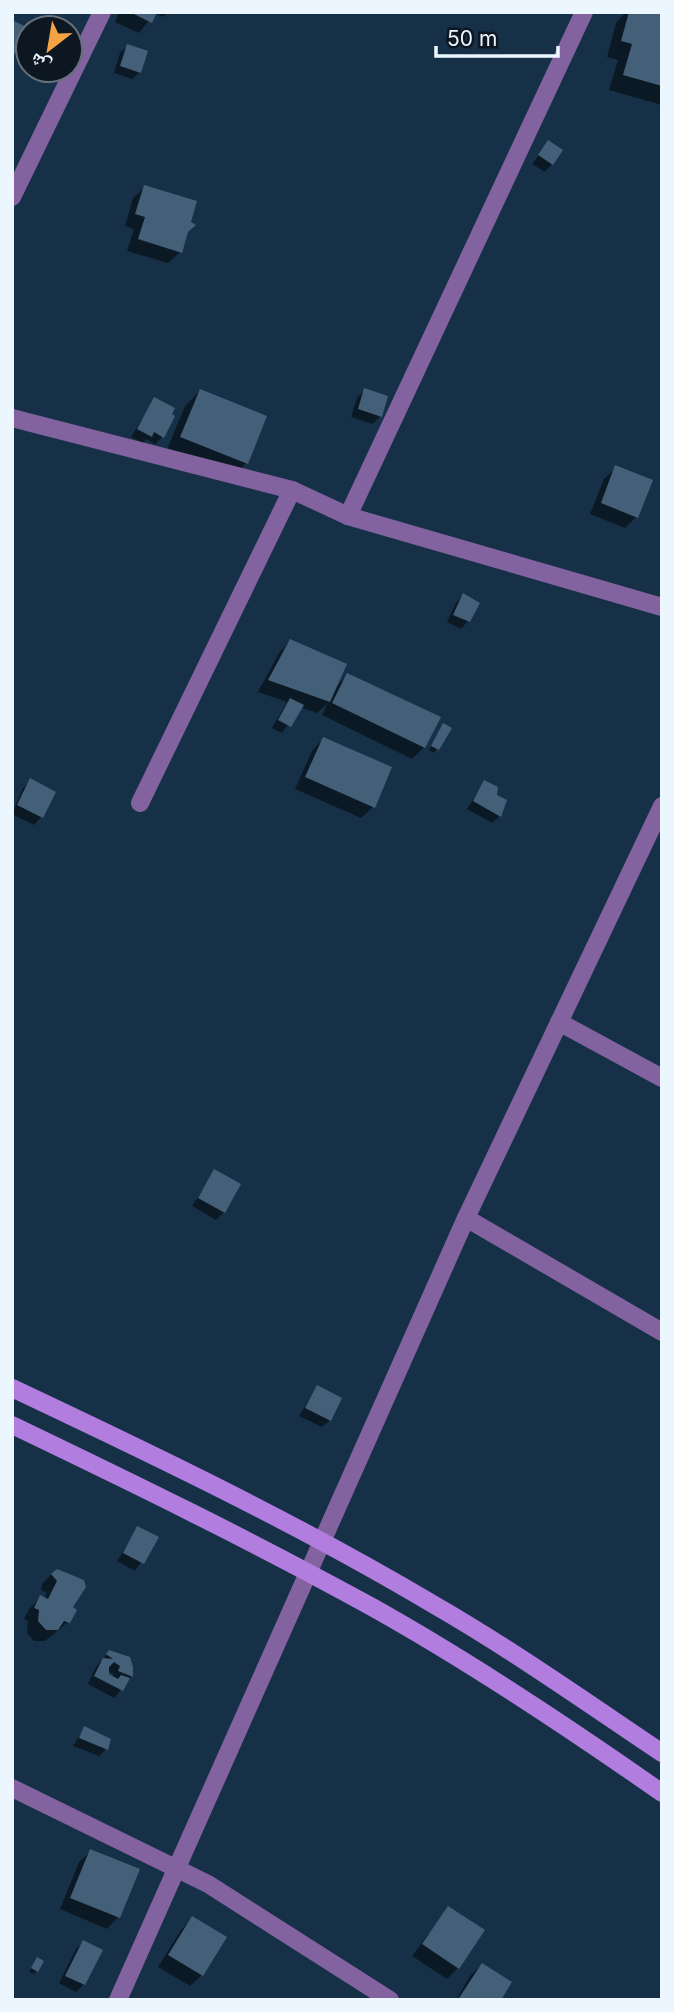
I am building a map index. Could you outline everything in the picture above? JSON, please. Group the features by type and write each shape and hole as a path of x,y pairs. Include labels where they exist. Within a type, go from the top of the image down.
{"main road":[{"path":"12,1388 322,1541 487,1636 662,1754"},
{"path":"12,1425 308,1572 503,1686 662,1793"}],"street":[{"path":"12,197 102,12"},
{"path":"348,516 584,12"},
{"path":"12,418 292,490 348,516 662,607"},
{"path":"140,803 292,490"},
{"path":"118,2000 466,1217 662,806"},
{"path":"559,1022 662,1078"},
{"path":"466,1217 662,1332"},
{"path":"12,1788 208,1884 390,2000"}],"building":[{"path":"130,12 157,12 152,23"},
{"path":"629,12 662,13 662,86 623,75 632,44 621,41"},
{"path":"12,20 14,54 12,58"},
{"path":"127,44 148,51 141,73 120,66"},
{"path":"548,140 563,150 553,165 538,155"},
{"path":"144,185 197,201 191,222 196,225 188,232 182,253 138,239 145,217 135,214"},
{"path":"364,388 388,396 382,417 358,409"},
{"path":"200,389 267,416 248,464 180,437"},
{"path":"154,397 175,408 172,414 175,416 164,438 154,432 152,437 137,429"},
{"path":"615,465 653,480 638,518 601,503"},
{"path":"463,593 480,603 470,622 453,615"},
{"path":"290,639 347,664 330,702 268,680"},
{"path":"347,673 441,717 425,748 332,703"},
{"path":"290,698 304,705 291,727 278,720"},
{"path":"443,723 452,728 439,750 431,746"},
{"path":"323,737 392,767 375,808 305,777"},
{"path":"30,778 56,792 43,818 17,805"},
{"path":"484,780 498,787 497,795 507,800 501,817 473,801"},
{"path":"214,1169 241,1184 225,1213 198,1198"},
{"path":"317,1385 342,1398 331,1421 305,1408"},
{"path":"137,1526 159,1537 144,1564 123,1553"},
{"path":"57,1569 84,1580 86,1587 73,1607 77,1610 70,1623 64,1621 58,1630 46,1630 38,1621 39,1610 34,1608 40,1595 48,1599 57,1581 51,1574"},
{"path":"109,1650 130,1657 133,1677 118,1671 120,1666 114,1662 109,1667 109,1674 118,1679 121,1675 130,1678 123,1691 94,1676 103,1658 113,1659 106,1654"},
{"path":"84,1726 111,1739 108,1750 79,1738"},
{"path":"90,1849 140,1869 120,1918 70,1898"},
{"path":"448,1906 485,1930 459,1969 422,1944"},
{"path":"192,1916 227,1937 203,1976 168,1955"},
{"path":"83,1940 103,1950 85,1985 65,1976"},
{"path":"37,1957 44,1961 38,1972 31,1968"},
{"path":"482,1963 512,1982 501,2000 461,2000 459,1998"}]}
